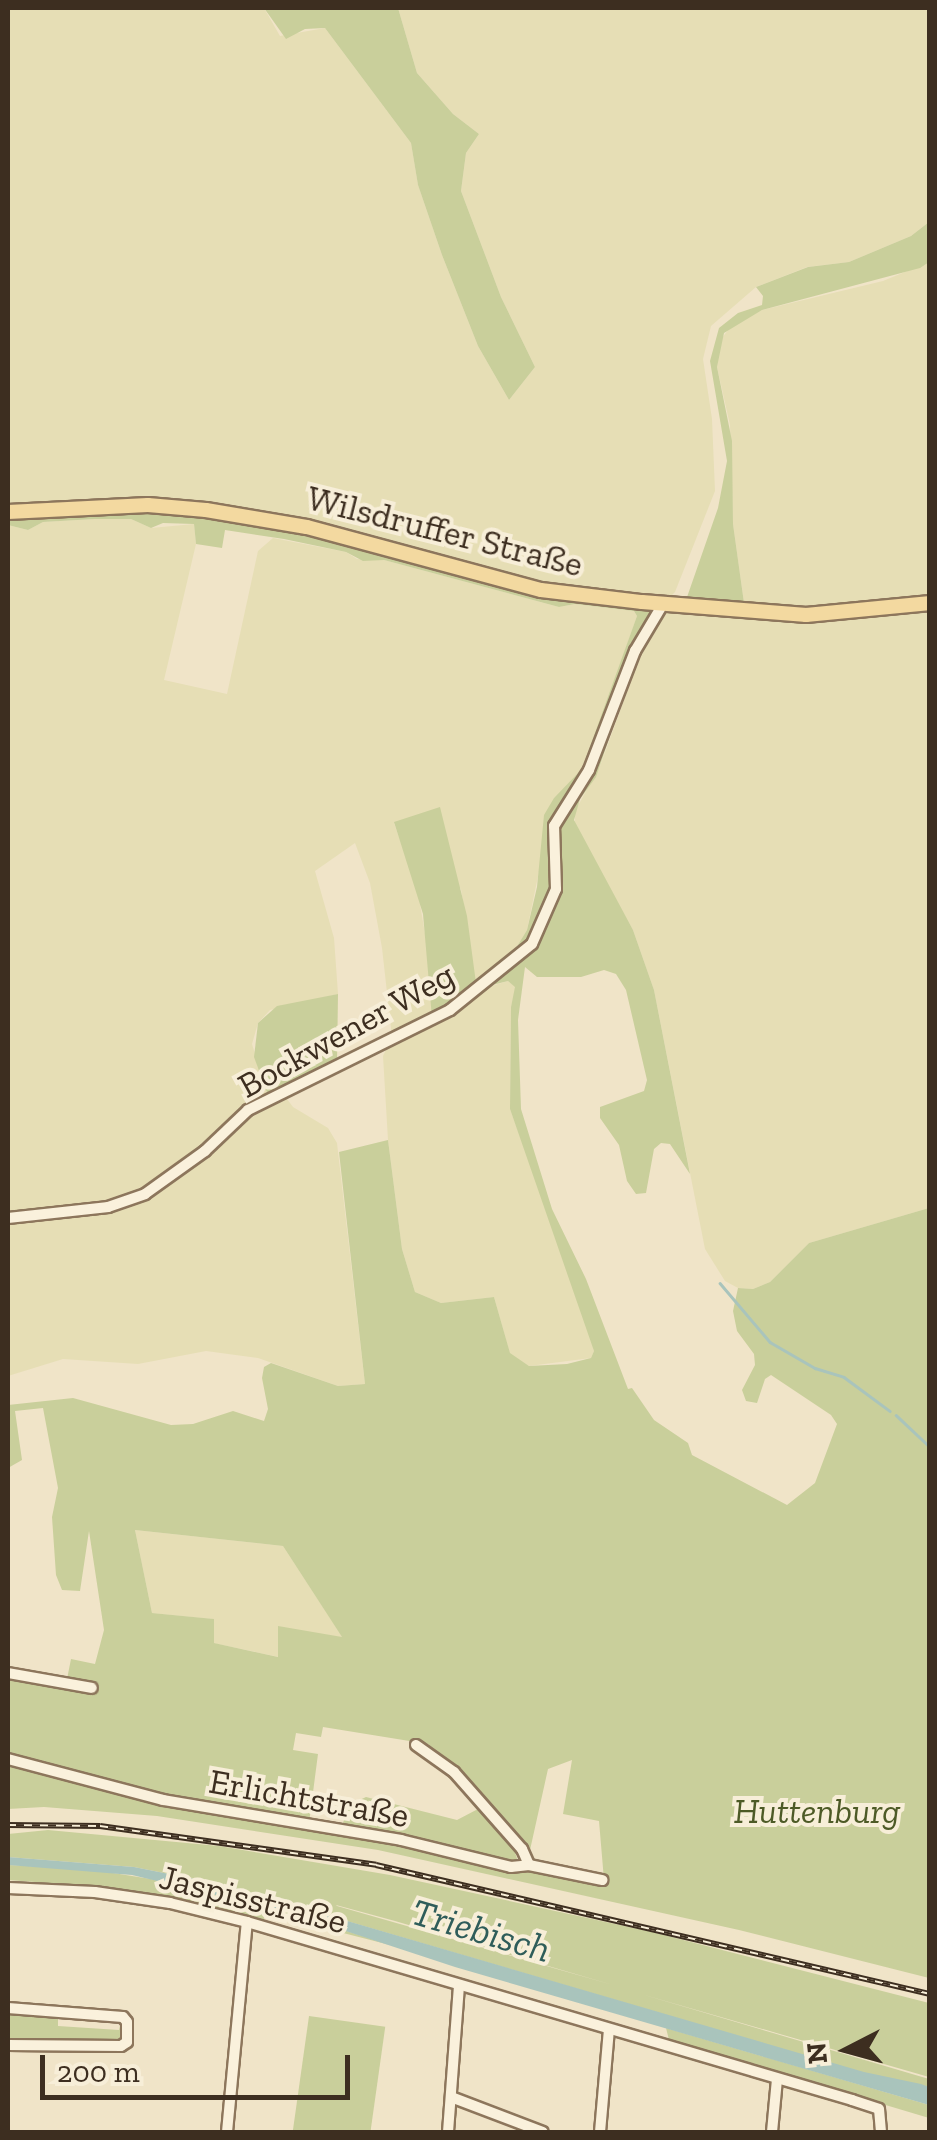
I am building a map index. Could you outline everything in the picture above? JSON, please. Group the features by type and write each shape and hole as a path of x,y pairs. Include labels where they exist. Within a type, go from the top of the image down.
{"main road":[{"name":"Wilsdruffer Straße","path":"8,512 148,506 206,510 308,528 541,590 663,604 806,615 930,603"}],"street":[{"name":"Bockwener Weg","path":"8,1218 108,1208 145,1194 205,1150 248,1110 450,1010 532,944 556,889 554,826 588,770 635,652 663,604"},
{"path":"8,1673 92,1688"},
{"path":"416,1745 454,1772 522,1849 529,1865"},
{"name":"Erlichtstraße","path":"8,1760 162,1800 400,1840 511,1867 529,1865 602,1880"},
{"name":"Jaspisstraße","path":"8,1888 95,1892 247,1922 882,2112 881,2132"},
{"path":"227,2132 247,1922"},
{"path":"448,2132 459,1985"},
{"path":"8,2008 123,2017 128,2022 128,2042 121,2046 8,2045"},
{"path":"600,2132 609,2030"},
{"path":"772,2132 776,2079"},
{"path":"450,2097 543,2132"}],"shaded area":[{"path":"8,8 264,8 280,36 325,28 411,143 418,185 442,255 478,346 509,400 535,367 501,297 461,191 466,153 479,134 453,114 417,73 398,8 929,8 929,222 911,236 849,262 807,267 756,287 711,326 703,359 712,419 715,491 675,592 663,604 577,596 307,527 8,512"},
{"path":"929,262 929,596 838,607 744,603 733,524 730,425 717,367 719,342 731,326 762,310 883,281"},
{"path":"131,519 151,528 194,524 196,544 164,680 227,694 258,551 273,538 346,552 357,559 384,560 559,607 575,604 634,611 637,616 591,748 577,777 554,798 527,930 513,953 475,983 461,889 394,823 418,892 429,958 475,991 508,981 516,987 511,1007 510,1109 588,1323 594,1351 591,1358 529,1366 510,1354 494,1297 441,1303 415,1292 402,1249 388,1140 383,1056 392,1037 382,948 370,883 355,843 315,871 334,938 338,994 270,1010 258,1023 252,1044 268,1097 281,1091 293,1107 328,1128 337,1143 365,1384 338,1386 258,1358 206,1351 138,1364 63,1359 8,1376 8,525 28,530 43,522"},
{"path":"929,603 929,1208 809,1243 770,1282 753,1289 738,1288 725,1281 705,1249 654,990 633,930 575,827 575,811 600,766 647,637 672,605 757,612"},
{"path":"135,1530 283,1546 343,1638 278,1627 279,1657 213,1643 213,1619 152,1613"}],"green space":[{"path":"264,8 398,8 417,73 453,114 479,134 466,153 461,191 501,297 535,367 509,400 478,346 442,255 418,185 411,143 325,28 305,29 286,39"},
{"path":"929,222 929,262 920,268 762,310 724,333 717,367 732,441 733,524 744,603 686,600 718,508 727,461 710,361 719,328 738,313 762,305 763,296 756,287 808,267 849,262 911,236"},
{"name":"Huttenburg","path":"99,507 253,517 498,580 672,605 647,637 596,777 580,799 574,820 633,930 654,990 690,1174 670,1144 661,1143 654,1149 646,1193 636,1194 627,1181 619,1145 600,1118 600,1107 644,1091 647,1080 626,990 616,974 604,970 581,977 537,977 525,967 518,1020 521,1109 552,1209 586,1279 628,1389 632,1388 654,1420 688,1443 692,1455 787,1505 815,1483 837,1424 831,1415 771,1375 765,1379 757,1403 746,1401 742,1390 755,1365 754,1354 737,1331 733,1311 738,1288 753,1289 770,1282 809,1243 929,1208 929,1978 739,1930 378,1850 157,1816 44,1807 8,1809 8,1670 67,1679 71,1659 95,1664 104,1630 89,1531 80,1591 62,1590 56,1575 52,1517 58,1488 43,1408 15,1411 22,1460 8,1468 8,1405 73,1398 171,1425 193,1424 233,1411 264,1421 268,1409 262,1378 264,1367 271,1363 338,1386 365,1384 339,1152 388,1140 402,1249 415,1292 441,1303 494,1297 510,1353 529,1366 591,1358 594,1351 510,1109 511,1007 515,987 508,981 492,985 432,1018 423,914 394,822 440,807 467,916 476,983 513,953 527,930 537,887 544,815 554,798 582,769 637,616 634,611 575,604 559,607 384,560 363,561 346,552 284,539 225,530 222,548 196,544 194,524 163,523 151,528 131,519 95,519 43,522 28,530 8,525 8,512","holes":["135,1530 283,1546 342,1637 278,1626 278,1657 214,1643 214,1619 152,1613","323,1727 428,1744 530,1850 548,1769 572,1760 563,1814 599,1821 604,1880 529,1865 511,1870 427,1845 518,1862 513,1845 478,1809 457,1820 366,1797 349,1805 341,1829 309,1823 318,1754 293,1750 296,1733 321,1737"]},
{"path":"338,994 337,1064 269,1098 254,1057 258,1023 277,1006"},
{"path":"48,1830 219,1846 390,1875 652,1932 929,2003 929,2077 641,1994 929,2079 929,2087 864,2073 224,1885 134,1867 8,1857 8,1834","holes":["336,1905 395,1921 613,1985"]},
{"path":"8,1865 88,1869 176,1883 288,1912 390,1945 265,1913 264,1920 116,1888 8,1880"},
{"path":"8,2013 58,2017 58,2026 119,2030 121,2021 122,2042 8,2043"},
{"path":"309,2016 385,2027 370,2132 293,2132"},
{"path":"666,2028 929,2105 929,2118 669,2040"}],"water":[{"path":"8,1857 134,1867 224,1885 864,2072 921,2084 929,2087 929,2105 455,1967 288,1912 132,1875 8,1865"}],"waterway":[{"path":"720,1283 770,1342 815,1368 844,1377 890,1411"},
{"path":"896,1415 930,1447"}],"railway":[{"path":"8,1825 100,1826 376,1865 930,1994"}],"water label":[{"name":"Triebisch","path":"481,1931"}]}
